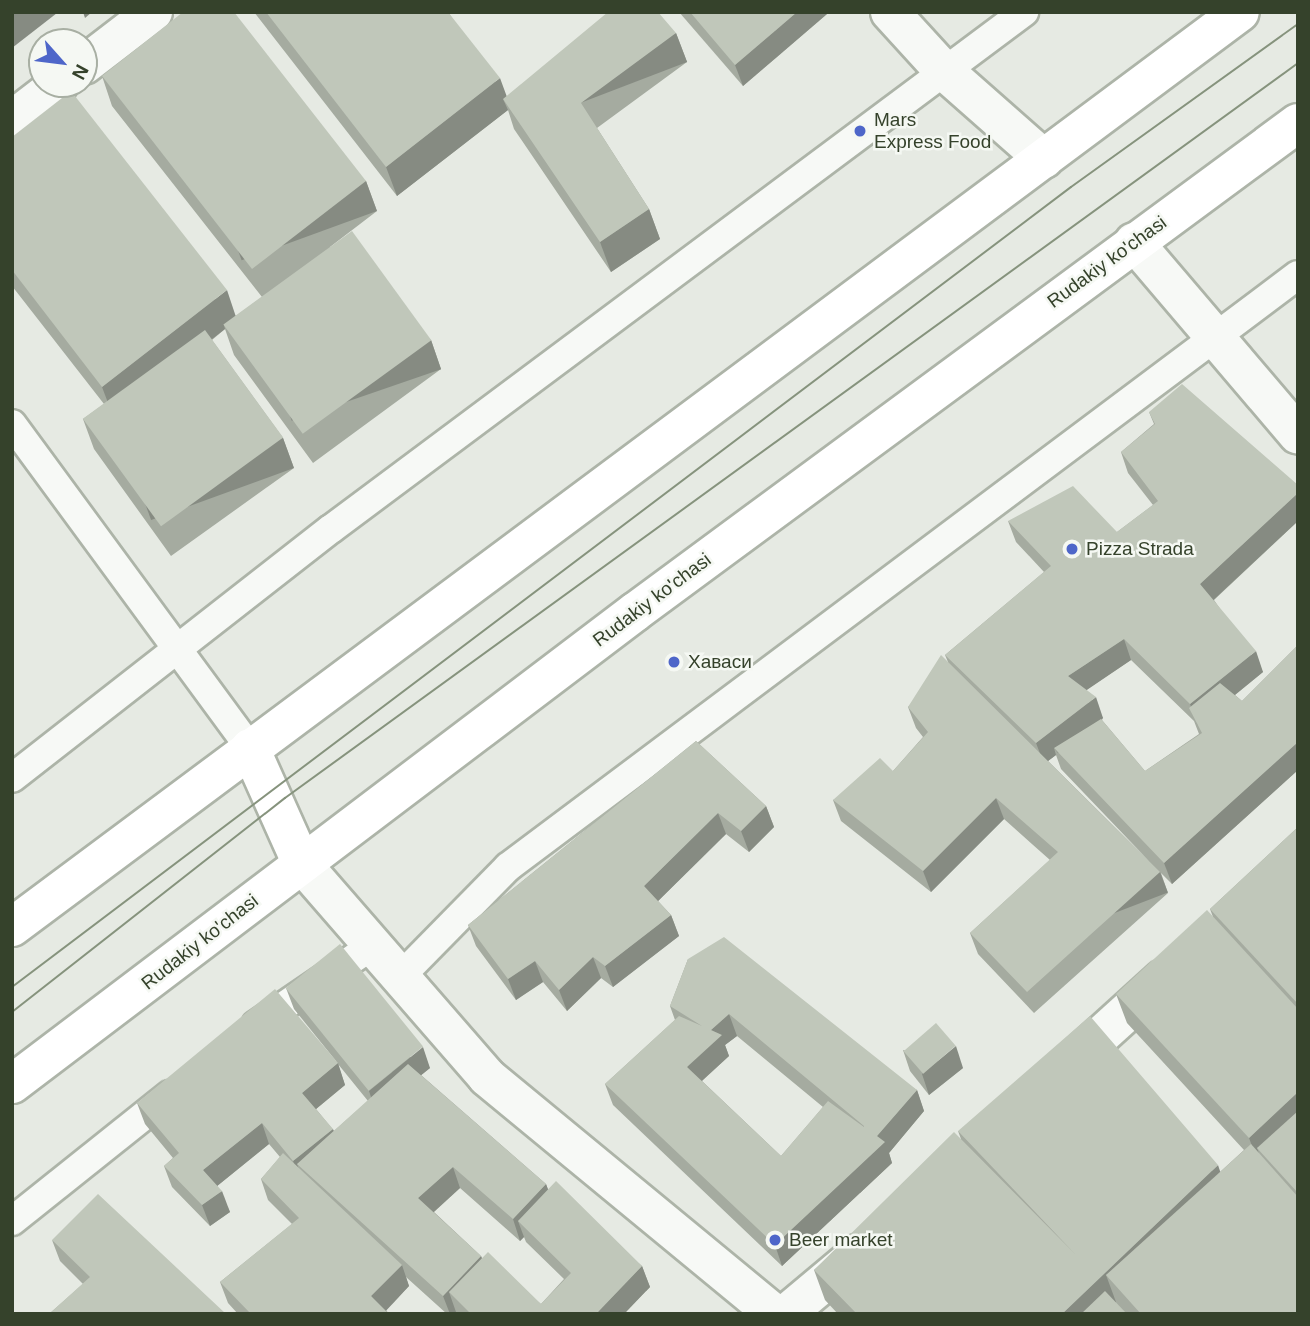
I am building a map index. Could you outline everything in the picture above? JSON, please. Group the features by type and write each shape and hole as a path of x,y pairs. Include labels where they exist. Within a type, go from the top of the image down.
{"main road":[{"path":"12,927 322,692 361,673 1240,12"},
{"name":"Rudakiy ko'chasi","path":"12,1084 1134,242 1298,123"},
{"path":"250,748 302,864"}],"street":[{"path":"98,54 153,12"},
{"path":"890,12 942,69 1044,159"},
{"path":"12,120 41,98"},
{"path":"1134,242 1210,335 1298,435"},
{"path":"302,864 369,948 487,1077 775,1314"},
{"path":"1036,1094 1188,957"},
{"path":"786,1314 884,1231"}],"lane":[{"path":"12,778 942,69 1024,12"},
{"path":"398,979 508,867 1210,335 1298,275"},
{"path":"12,424 250,748"},
{"path":"233,1044 369,948"},
{"path":"12,1221 192,1078"}],"building":[{"path":"183,12 234,12 366,181 252,269 102,76"},
{"path":"266,12 448,12 500,78 386,167"},
{"path":"608,12 658,12 676,33 581,103 649,209 600,242 503,99"},
{"path":"690,12 797,12 735,65"},
{"path":"62,98 76,98 227,290 102,387 12,270 12,137"},
{"path":"352,231 431,340 303,434 223,324"},
{"path":"205,330 283,438 161,526 83,419"},
{"path":"1182,384 1298,485 1298,493 1200,584 1256,651 1190,704 1124,639 1068,676 1096,697 1036,743 945,655 1051,566 1008,521 1073,486 1117,532 1158,501 1121,452 1155,424 1149,412"},
{"path":"1298,645 1298,742 1164,863 1054,748 1101,719 1145,771 1202,733 1189,708 1220,683 1242,701"},
{"path":"941,655 1160,872 1027,992 970,933 1058,852 996,798 923,871 833,800 880,758 893,771 928,732 908,707"},
{"path":"696,741 766,806 741,831 718,813 644,886 671,915 605,966 593,957 559,990 535,961 508,979 468,925"},
{"path":"1298,827 1298,1004 1210,909"},
{"path":"1207,910 1298,1009 1298,1092 1249,1138 1116,994"},
{"path":"724,937 917,1090 877,1136 885,1142 775,1245 605,1084 679,1016 702,1026 670,1006 688,959","holes":["729,1014 864,1126 828,1101 781,1156 687,1067 722,1035 711,1030"]},
{"path":"340,944 423,1047 369,1091 286,988"},
{"path":"275,989 338,1063 302,1093 333,1129 293,1161 262,1123 203,1170 222,1191 202,1205 164,1166 179,1153 137,1103"},
{"path":"1090,1016 1218,1165 1062,1314 857,1314 814,1270 954,1132 1076,1255 958,1131"},
{"path":"936,1023 956,1046 923,1074 904,1051"},
{"path":"408,1064 546,1184 513,1219 453,1167 418,1198 481,1256 443,1296 297,1164"},
{"path":"1298,1111 1298,1193 1257,1148"},
{"path":"1251,1144 1298,1197 1298,1314 1141,1314 1106,1275"},
{"path":"283,1153 402,1265 371,1296 389,1314 251,1314 220,1282 299,1218 261,1179"},
{"path":"556,1181 642,1266 596,1314 471,1314 449,1292 488,1252 541,1304 571,1273 518,1221"},
{"path":"98,1194 225,1313 49,1314 90,1277 52,1240"},
{"path":"1105,1291 1127,1314 1081,1314"}],"tram line":[{"path":"12,987 1071,187 1298,24"},
{"path":"12,1012 285,798 1298,63"}],"place":[{"name":"Mars Express Food","path":"860,131"},
{"name":"Pizza Strada","path":"1072,549"},
{"name":"Хаваси","path":"674,662"},
{"name":"Beer market","path":"775,1240"}]}
